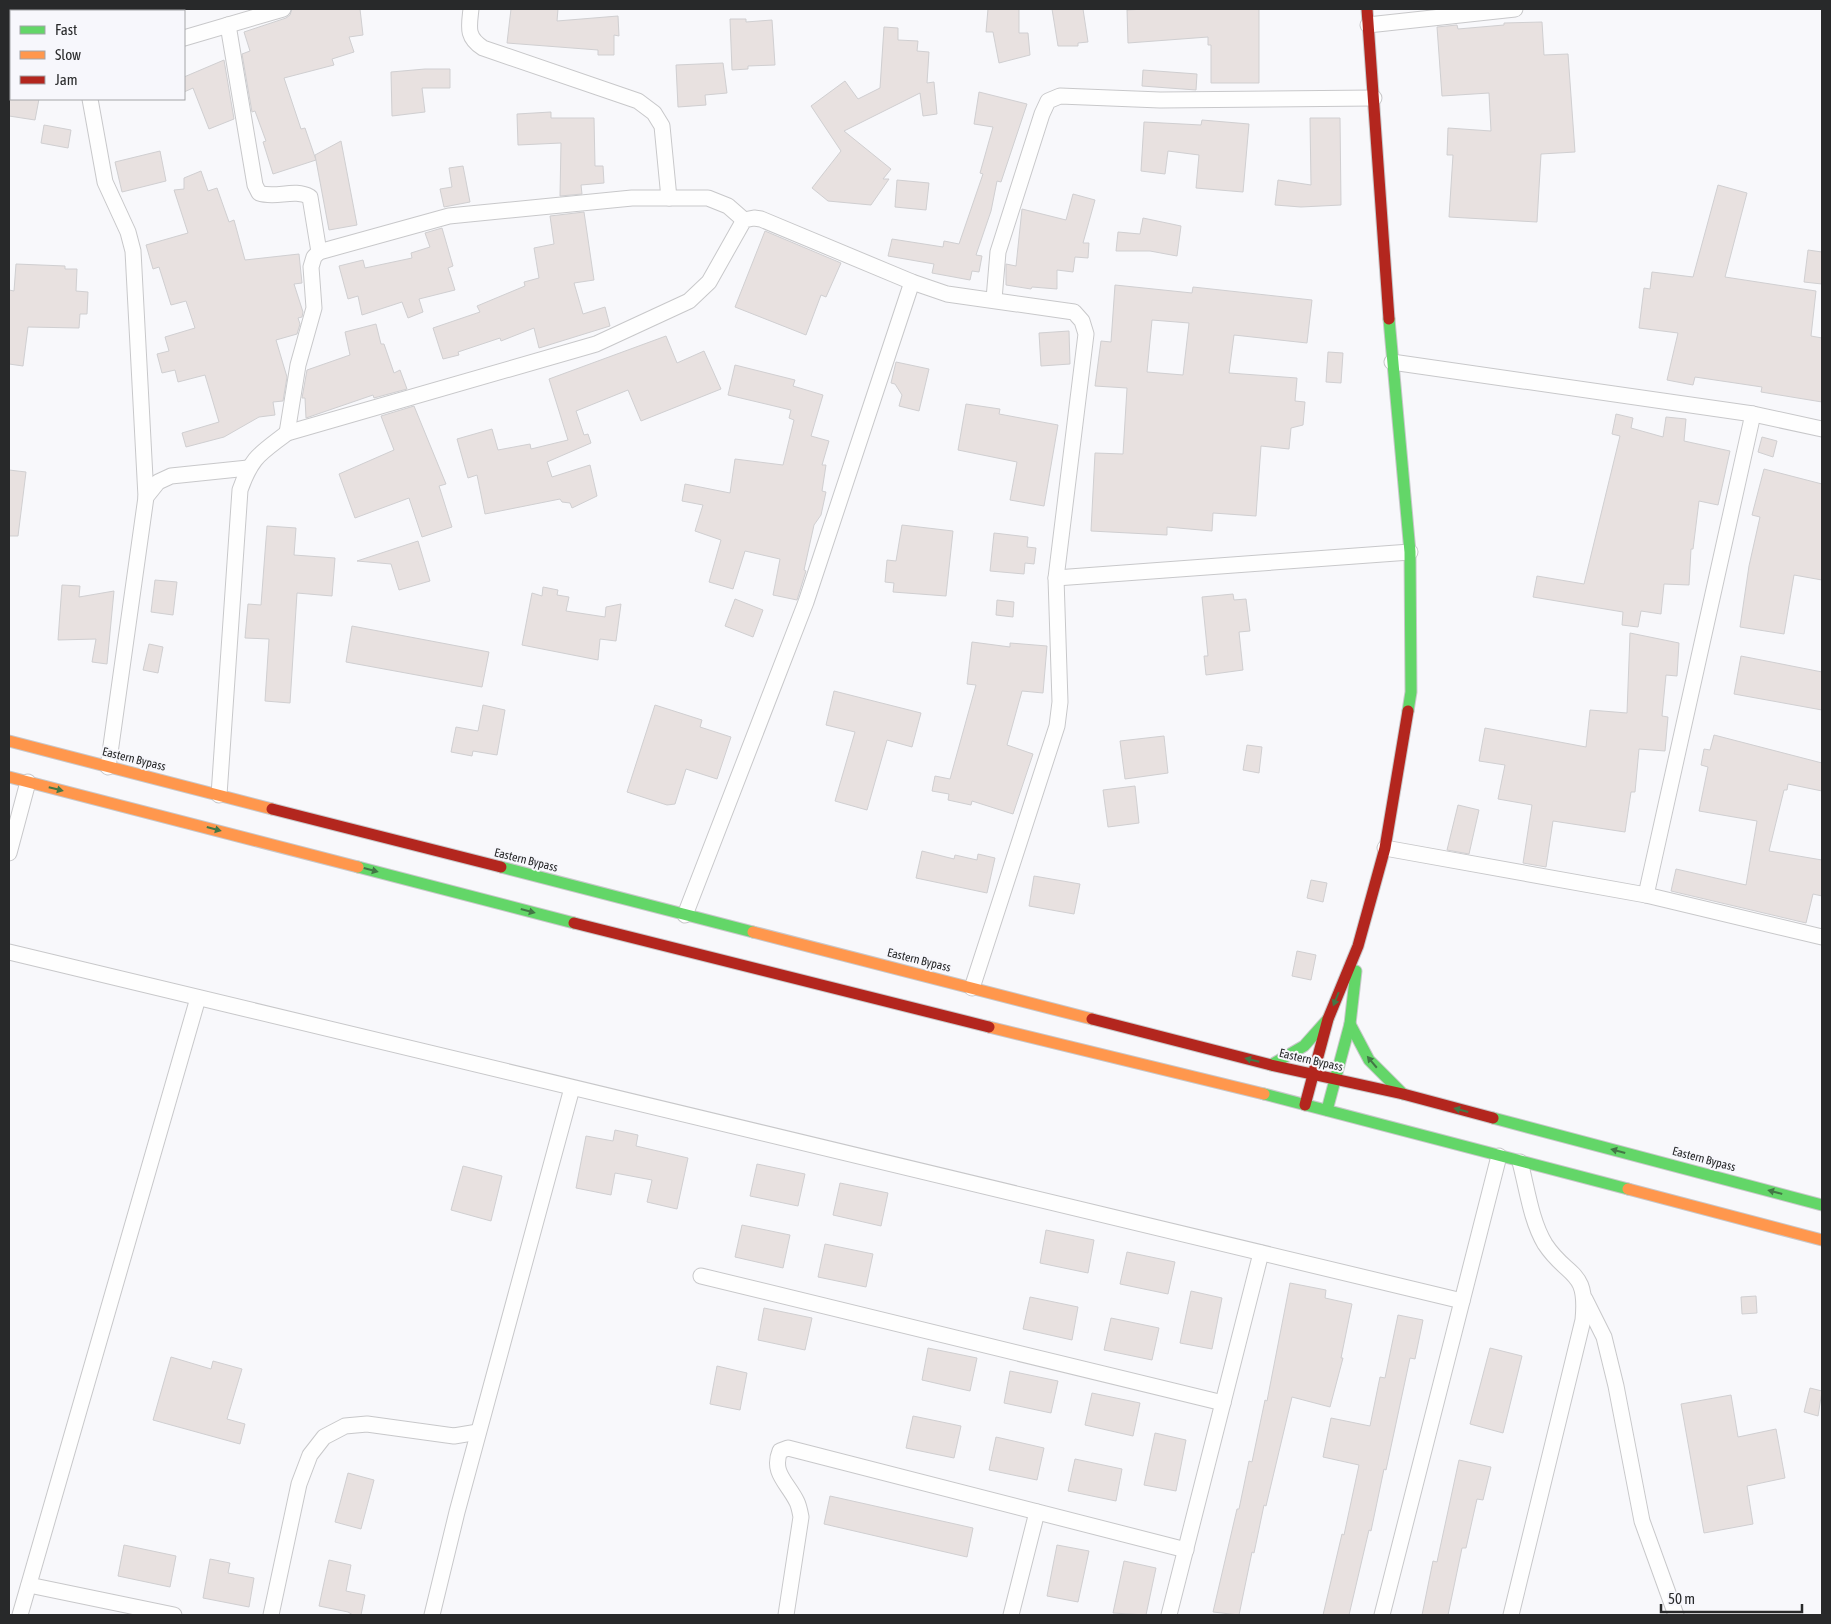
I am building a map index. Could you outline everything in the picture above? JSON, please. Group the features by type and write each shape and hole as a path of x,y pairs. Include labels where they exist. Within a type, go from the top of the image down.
{"main road":[{"path":"1305,1105 1328,1019 1358,946 1385,848 1393,809 1410,692 1410,552 1392,362 1367,9"},
{"name":"Eastern Bypass","path":"9,741 1312,1075 1403,1094 1822,1204"},
{"path":"9,777 730,963 1328,1110 1822,1240"},
{"path":"1328,1110 1334,1080 1350,1024 1358,946"},
{"path":"1271,1064 1304,1046 1328,1019"},
{"path":"1350,1024 1369,1060 1403,1094"}],"street":[{"path":"185,38 283,9"},
{"path":"471,9 469,31 473,42 483,48 638,101 654,113 662,126 669,198"},
{"path":"1368,26 1515,9"},
{"path":"228,25 255,185 258,193 268,196 301,192 310,197 319,252"},
{"path":"994,300 998,252 1039,122 1048,101 1060,96 1160,100 1374,98"},
{"path":"90,100 105,182 128,232 133,251 146,498 108,767"},
{"path":"287,432 298,365 314,308 311,267 314,257 319,252 449,216 632,198 708,198 728,206 744,220"},
{"path":"219,795 240,490 248,468 257,456 287,432 596,344 689,301 709,282 744,220 761,219 912,282 948,294 1074,312 1082,321 1086,334 1056,578 1060,702 1057,726 972,988"},
{"path":"685,915 806,602 912,282"},
{"path":"1392,362 1753,414 1822,429"},
{"path":"1646,895 1753,414"},
{"path":"146,498 158,482 171,476 248,468"},
{"path":"1056,578 1410,552"},
{"path":"9,853 28,782"},
{"path":"1385,848 1646,895 1822,937"},
{"path":"9,952 1462,1301"},
{"path":"20,1615 198,998"},
{"path":"432,1615 478,1432 572,1088"},
{"path":"1382,1615 1498,1156"},
{"path":"1520,1162 1537,1225 1545,1244 1581,1282 1585,1299 1604,1337 1642,1521 1676,1615"},
{"path":"1170,1615 1262,1253"},
{"path":"701,1276 1223,1403"},
{"path":"1511,1615 1583,1320 1585,1299"},
{"path":"272,1615 299,1484 310,1455 324,1437 345,1426 367,1424 454,1436 478,1432"},
{"path":"786,1615 801,1517 797,1502 779,1475 776,1460 780,1451 788,1448 1186,1550"},
{"path":"1011,1615 1037,1512"},
{"path":"29,1585 174,1615"}],"building":[{"path":"292,9 360,9 363,35 349,37 354,52 332,59 334,65 284,78 301,129 305,128 316,160 273,174 263,142 266,141 255,111 252,112 242,54 250,51 244,32 286,18 290,15"},
{"path":"511,9 558,9 557,21 618,16 619,36 614,35 614,55 598,55 598,50 507,43"},
{"path":"988,9 1019,9 1019,33 1028,33 1030,55 999,63 993,32 986,32"},
{"path":"1052,9 1083,9 1088,42 1078,43 1078,46 1058,46"},
{"path":"1259,9 1259,83 1211,83 1211,45 1208,45 1208,37 1128,43 1127,10"},
{"path":"730,19 746,19 746,22 772,20 775,65 748,66 748,69 732,70"},
{"path":"1542,22 1544,55 1568,54 1575,152 1541,154 1537,222 1449,217 1453,155 1447,155 1448,128 1491,131 1489,93 1442,96 1437,27 1457,25 1458,29 1504,25 1504,23"},
{"path":"884,27 898,28 898,40 918,41 917,51 929,52 927,83 934,82 937,114 923,116 920,93 844,131 891,169 883,179 889,179 871,205 828,201 812,188 841,151 811,106 845,81 858,99 880,88"},
{"path":"224,60 234,119 209,129 193,88 185,92 185,77"},
{"path":"723,63 727,93 705,95 706,105 678,107 676,65"},
{"path":"450,69 450,88 422,88 425,112 392,116 391,72"},
{"path":"1143,70 1197,74 1196,90 1142,86"},
{"path":"979,92 1027,104 1001,182 997,181 991,211 976,255 982,256 979,272 972,271 970,280 932,273 934,264 888,256 892,239 943,247 944,241 959,244 983,174 980,173 993,127 974,124"},
{"path":"9,99 39,100 35,120 9,116"},
{"path":"551,112 551,118 594,118 595,166 603,166 604,183 581,185 582,194 560,196 561,143 518,145 517,114"},
{"path":"1310,118 1340,118 1341,205 1301,207 1275,205 1278,180 1311,185"},
{"path":"1202,120 1249,124 1243,192 1196,188 1199,155 1168,151 1165,174 1141,171 1144,122 1201,125"},
{"path":"44,125 71,130 68,148 41,143"},
{"path":"341,141 357,225 329,230 315,155"},
{"path":"160,151 166,181 122,192 115,162"},
{"path":"463,166 470,202 444,207 440,189 452,187 449,168"},
{"path":"201,171 208,191 217,188 229,222 234,220 245,260 299,254 302,283 294,284 303,312 302,317 298,318 300,324 297,334 276,340 287,377 283,401 273,402 275,415 259,417 224,437 186,447 182,433 219,422 205,375 178,382 175,370 162,373 157,354 169,351 165,337 195,328 186,301 171,305 159,267 153,269 146,245 188,233 174,190 184,189 184,178"},
{"path":"897,180 929,183 926,210 895,207"},
{"path":"1718,185 1747,193 1725,277 1816,291 1811,336 1822,338 1822,402 1761,392 1762,387 1695,377 1693,385 1667,380 1678,333 1639,328 1644,288 1650,289 1652,272 1693,277"},
{"path":"1073,194 1095,200 1083,243 1089,243 1088,258 1075,257 1073,272 1057,270 1057,289 1032,287 1031,289 1006,285 1006,264 1016,266 1022,209 1066,220"},
{"path":"584,212 594,280 574,283 583,314 605,307 610,326 539,348 534,328 501,341 500,338 458,352 459,355 443,359 433,328 480,312 477,306 525,286 524,282 539,278 534,248 554,244 550,216"},
{"path":"1143,218 1181,226 1177,256 1150,251 1116,251 1118,232 1140,234"},
{"path":"442,228 453,266 448,268 455,290 419,299 423,312 408,318 402,302 362,315 358,296 348,299 339,266 363,260 365,268 412,258 411,253 430,247 425,233"},
{"path":"765,231 841,263 826,297 821,295 806,335 735,307"},
{"path":"1808,250 1822,252 1822,284 1804,282"},
{"path":"16,264 65,266 65,269 77,269 76,291 88,292 87,314 80,314 79,328 28,327 23,366 9,364 9,290 14,291"},
{"path":"1115,285 1192,293 1193,287 1312,300 1307,343 1234,335 1229,373 1297,378 1295,401 1305,402 1303,425 1291,428 1289,449 1261,446 1256,516 1213,513 1212,531 1167,527 1167,535 1091,531 1095,453 1123,454 1127,388 1095,386 1101,341 1111,342","holes":["1152,320 1189,323 1183,375 1147,372"]},
{"path":"376,324 381,344 384,344 394,373 400,370 407,389 374,398 373,395 306,418 305,398 302,398 307,370 350,355 345,332"},
{"path":"1069,331 1070,364 1041,366 1039,333"},
{"path":"666,336 677,363 704,351 721,389 641,421 628,390 576,411 584,435 588,434 591,443 547,462 552,477 590,465 597,496 572,508 570,503 562,502 560,499 485,514 477,475 468,478 457,439 492,429 498,450 530,444 531,449 568,440 549,379"},
{"path":"1328,352 1343,353 1341,383 1326,382"},
{"path":"896,362 929,369 919,411 899,406 902,395 895,384 891,383"},
{"path":"735,365 795,380 793,386 823,395 811,436 829,441 822,465 826,465 822,491 826,492 821,515 814,525 804,570 806,571 797,600 773,595 780,559 745,551 733,589 709,582 721,540 695,531 703,505 682,501 685,484 730,493 735,459 783,465 794,420 789,418 791,410 728,395"},
{"path":"966,404 1000,409 999,414 1058,425 1044,506 1010,500 1017,462 958,450"},
{"path":"414,406 446,484 439,486 452,527 422,537 409,498 355,518 339,474 394,450 381,416"},
{"path":"1616,414 1633,418 1631,428 1663,437 1666,417 1686,419 1684,441 1730,451 1718,505 1699,501 1693,549 1691,549 1689,585 1664,584 1661,614 1641,611 1638,627 1622,625 1623,612 1533,597 1537,576 1584,584 1620,436 1612,434"},
{"path":"1762,437 1777,441 1773,457 1758,452"},
{"path":"1764,469 1822,484 1822,580 1794,575 1784,634 1740,627 1749,566 1760,517 1752,515"},
{"path":"9,470 26,472 18,536 9,536"},
{"path":"902,525 953,531 946,596 893,592 894,583 885,582 887,560 896,561"},
{"path":"267,526 296,528 294,555 335,558 332,596 297,593 290,703 265,701 269,639 245,638 248,604 261,605"},
{"path":"994,533 1028,537 1027,547 1036,548 1034,564 1025,563 1024,574 990,571"},
{"path":"418,541 430,581 399,590 391,564 357,561"},
{"path":"155,580 177,582 173,615 151,612"},
{"path":"62,585 80,586 79,597 114,591 107,664 92,662 96,639 58,640"},
{"path":"543,587 558,590 557,595 569,597 566,611 605,617 606,607 621,604 616,641 600,639 598,660 522,645 532,593 542,596"},
{"path":"1233,594 1234,600 1246,599 1250,631 1239,632 1243,670 1206,675 1204,656 1208,656 1202,597"},
{"path":"735,599 763,610 753,637 725,626"},
{"path":"997,600 1014,602 1013,617 996,615"},
{"path":"352,626 489,652 482,687 346,662"},
{"path":"1630,633 1679,643 1677,676 1666,675 1662,716 1668,717 1665,751 1639,749 1635,792 1631,792 1625,832 1553,821 1546,867 1523,863 1532,805 1498,799 1505,765 1479,761 1485,728 1586,747 1590,710 1627,713"},
{"path":"972,642 1010,647 1010,643 1047,646 1043,693 1022,691 1007,745 1033,754 1013,814 972,801 971,805 948,800 949,794 932,791 935,776 950,779 976,685 967,684"},
{"path":"149,644 163,647 158,673 143,670"},
{"path":"1741,656 1822,672 1822,710 1734,694"},
{"path":"834,691 921,713 912,747 887,740 867,810 835,801 855,732 826,725"},
{"path":"483,705 505,710 497,755 473,751 472,756 451,752 456,727 478,731"},
{"path":"655,705 702,720 700,727 731,737 717,779 686,769 675,804 667,805 627,792"},
{"path":"1714,735 1822,763 1822,791 1788,784 1787,790 1784,790 1769,851 1822,860 1822,896 1813,894 1806,923 1671,891 1676,869 1746,885 1757,821 1699,811 1708,767 1701,765 1704,749 1710,750"},
{"path":"1164,736 1168,773 1125,779 1120,741"},
{"path":"1247,745 1262,747 1259,773 1243,770"},
{"path":"1135,786 1139,823 1108,827 1103,790"},
{"path":"1458,805 1479,810 1469,854 1447,850"},
{"path":"922,851 954,859 955,855 977,860 978,854 995,858 987,893 916,878"},
{"path":"1034,876 1080,884 1074,914 1029,906"},
{"path":"1311,880 1327,883 1323,902 1307,898"},
{"path":"1297,951 1316,955 1311,980 1292,976"},
{"path":"615,1130 638,1135 636,1146 688,1158 677,1209 647,1202 652,1180 615,1173 611,1195 576,1188 586,1136 613,1141"},
{"path":"757,1164 805,1174 798,1206 750,1196"},
{"path":"463,1166 502,1176 491,1221 451,1210"},
{"path":"840,1183 888,1193 881,1226 833,1215"},
{"path":"742,1225 790,1235 783,1268 735,1257"},
{"path":"1046,1230 1094,1240 1088,1273 1040,1263"},
{"path":"825,1244 873,1254 866,1287 818,1277"},
{"path":"1127,1252 1175,1262 1168,1294 1120,1284"},
{"path":"1290,1283 1326,1290 1325,1298 1352,1304 1341,1358 1343,1358 1330,1407 1292,1397 1266,1506 1264,1505 1254,1553 1252,1552 1239,1615 1213,1612 1249,1461 1252,1462 1265,1400 1267,1401"},
{"path":"1191,1291 1222,1298 1212,1349 1180,1343"},
{"path":"1756,1296 1757,1313 1742,1314 1741,1297"},
{"path":"1030,1297 1078,1307 1072,1340 1023,1329"},
{"path":"764,1308 812,1318 805,1350 758,1340"},
{"path":"1398,1315 1423,1320 1415,1359 1410,1358 1386,1470 1384,1469 1371,1531 1369,1530 1349,1615 1323,1615 1342,1534 1344,1535 1359,1465 1323,1457 1331,1418 1370,1426 1380,1377 1385,1378"},
{"path":"1111,1318 1159,1328 1152,1360 1104,1350"},
{"path":"928,1348 977,1358 970,1391 922,1380"},
{"path":"1490,1348 1522,1356 1503,1433 1470,1424"},
{"path":"171,1357 211,1369 213,1361 242,1369 227,1419 245,1424 240,1444 153,1420"},
{"path":"717,1366 747,1373 740,1410 710,1404"},
{"path":"1010,1371 1058,1381 1051,1413 1004,1403"},
{"path":"1810,1388 1822,1391 1818,1416 1804,1412"},
{"path":"1092,1393 1140,1403 1133,1436 1085,1425"},
{"path":"1731,1395 1738,1437 1776,1429 1785,1478 1747,1486 1753,1524 1704,1533 1681,1404"},
{"path":"913,1416 961,1426 954,1458 906,1448"},
{"path":"1155,1433 1186,1440 1176,1491 1144,1485"},
{"path":"996,1437 1044,1448 1037,1480 989,1470"},
{"path":"1075,1459 1122,1469 1116,1501 1068,1491"},
{"path":"1459,1460 1491,1467 1483,1500 1477,1499 1466,1548 1462,1548 1448,1615 1422,1615 1433,1561 1437,1562"},
{"path":"348,1473 374,1480 361,1529 335,1522"},
{"path":"830,1496 973,1528 967,1557 824,1524"},
{"path":"124,1545 176,1556 170,1587 118,1576"},
{"path":"1057,1545 1089,1551 1078,1602 1047,1596"},
{"path":"210,1559 230,1563 228,1573 254,1578 249,1607 203,1598"},
{"path":"329,1560 351,1565 346,1591 365,1595 361,1615 353,1615 348,1612 319,1606"},
{"path":"1124,1561 1156,1568 1146,1615 1113,1613"}],"traffic: fast":[{"path":"1389,319 1410,552 1411,692 1408,711"},
{"path":"358,867 574,923"},
{"path":"501,867 753,932"},
{"path":"1327,1110 1350,1024 1356,971"},
{"path":"1271,1065 1304,1046 1328,1019"},
{"path":"1350,1024 1369,1060 1403,1094"},
{"path":"1264,1094 1628,1189"},
{"path":"1493,1118 1822,1205"}],"traffic: slow":[{"path":"9,741 272,809"},
{"path":"9,777 358,867"},
{"path":"753,932 1092,1019"},
{"path":"989,1027 1264,1094"},
{"path":"1628,1189 1822,1240"}],"traffic: jam":[{"path":"1367,9 1389,319"},
{"path":"1305,1105 1328,1019 1358,946 1385,848 1408,711"},
{"path":"272,809 501,867"},
{"path":"574,923 989,1027"},
{"path":"1092,1019 1271,1065 1403,1094 1493,1118"}]}
